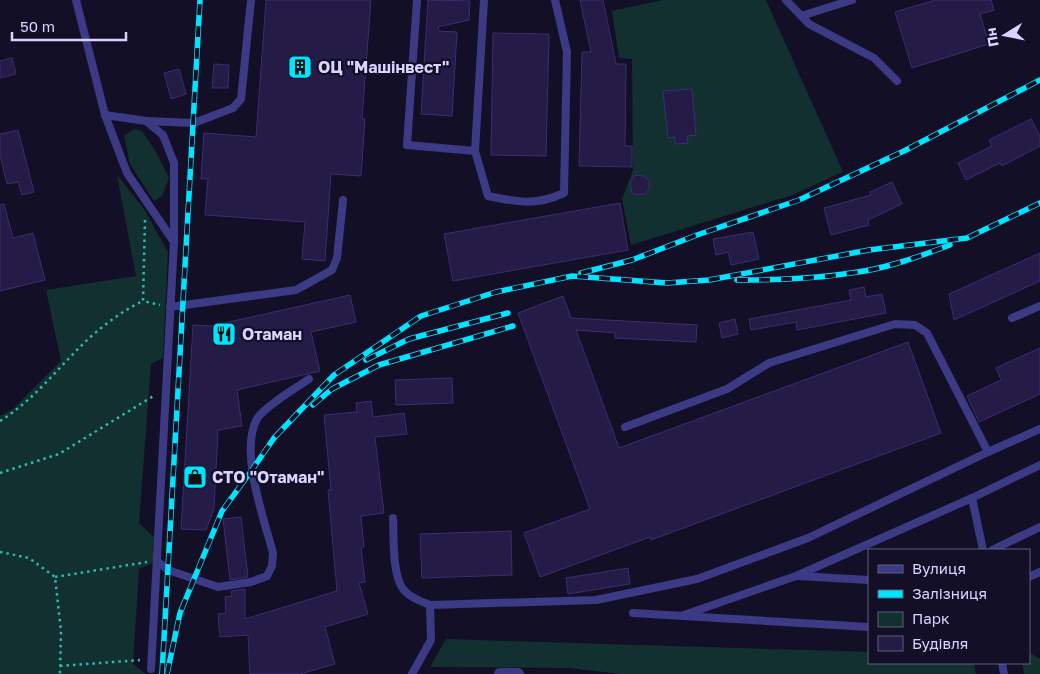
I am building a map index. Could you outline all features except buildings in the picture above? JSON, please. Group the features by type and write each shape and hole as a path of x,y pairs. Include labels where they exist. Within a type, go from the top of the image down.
{"street":[{"path":"500,674 518,674"}],"lane":[{"path":"76,0 105,115 127,173 174,242"},
{"path":"105,115 146,121 194,123 233,108 241,99 251,0"},
{"path":"416,0 406,145 475,151"},
{"path":"484,0 475,151 488,196 517,202 549,200 564,193 567,52 555,0"},
{"path":"786,0 809,24 874,58 897,81"},
{"path":"801,16 852,0"},
{"path":"146,121 163,135 174,163 174,242 151,669"},
{"path":"170,307 296,290 332,270 337,258 343,200"},
{"path":"1012,318 1040,306"},
{"path":"625,427 727,390 769,364 895,324 915,325 927,333 988,452"},
{"path":"156,561 168,570 218,586 250,582 267,576 272,566 273,553 252,470 251,437 258,418 281,397 309,380"},
{"path":"393,518 397,578 404,590 416,600 430,605 596,600 697,579 808,538 1040,429"},
{"path":"681,616 796,576 972,498 1040,465"},
{"path":"972,498 983,549"},
{"path":"994,549 1040,527"},
{"path":"796,576 868,580"},
{"path":"412,674 432,640 430,605"},
{"path":"632,613 868,627"}],"path":[{"path":"142,301 145,200"},
{"path":"0,421 18,410 86,341 126,309 142,301 170,307"},
{"path":"0,474 59,454 165,390"},
{"path":"0,552 29,558 55,578 60,631 60,674"},
{"path":"55,578 156,561"},
{"path":"60,666 151,659"}],"green space":[{"path":"663,0 766,0 843,172 792,195 631,245 622,199 633,170 632,59 619,58 612,11"},
{"path":"134,129 142,131 157,154 169,178 162,196 154,201 130,164 124,136"},
{"path":"117,175 144,209 168,252 163,358 151,364 139,523 154,537 153,563 139,569 133,664 146,674 0,674 0,416 13,409 61,361 46,290 136,276"},
{"path":"446,639 868,652 868,664 974,664 976,674 621,674 569,668 430,667"},
{"path":"1030,653 1040,659 1040,674 1024,674 1022,664 1030,664"}],"railway":[{"path":"162,674 200,0"},
{"path":"581,273 632,260 697,235 799,200 904,151 1040,80"},
{"path":"167,674 180,613 222,511 274,438 334,375 421,316 496,292 572,276 667,283 709,280 869,250 967,238 1040,203"},
{"path":"737,280 808,278 864,271 901,262 950,245"},
{"path":"366,360 409,339 508,313"},
{"path":"313,405 332,389 379,365 513,326"}],"place":[{"name":"ОЦ \"Машінвест\"","path":"300,67"},
{"name":"Отаман","path":"224,334"},
{"name":"СТО \"Отаман\"","path":"195,477"}]}
